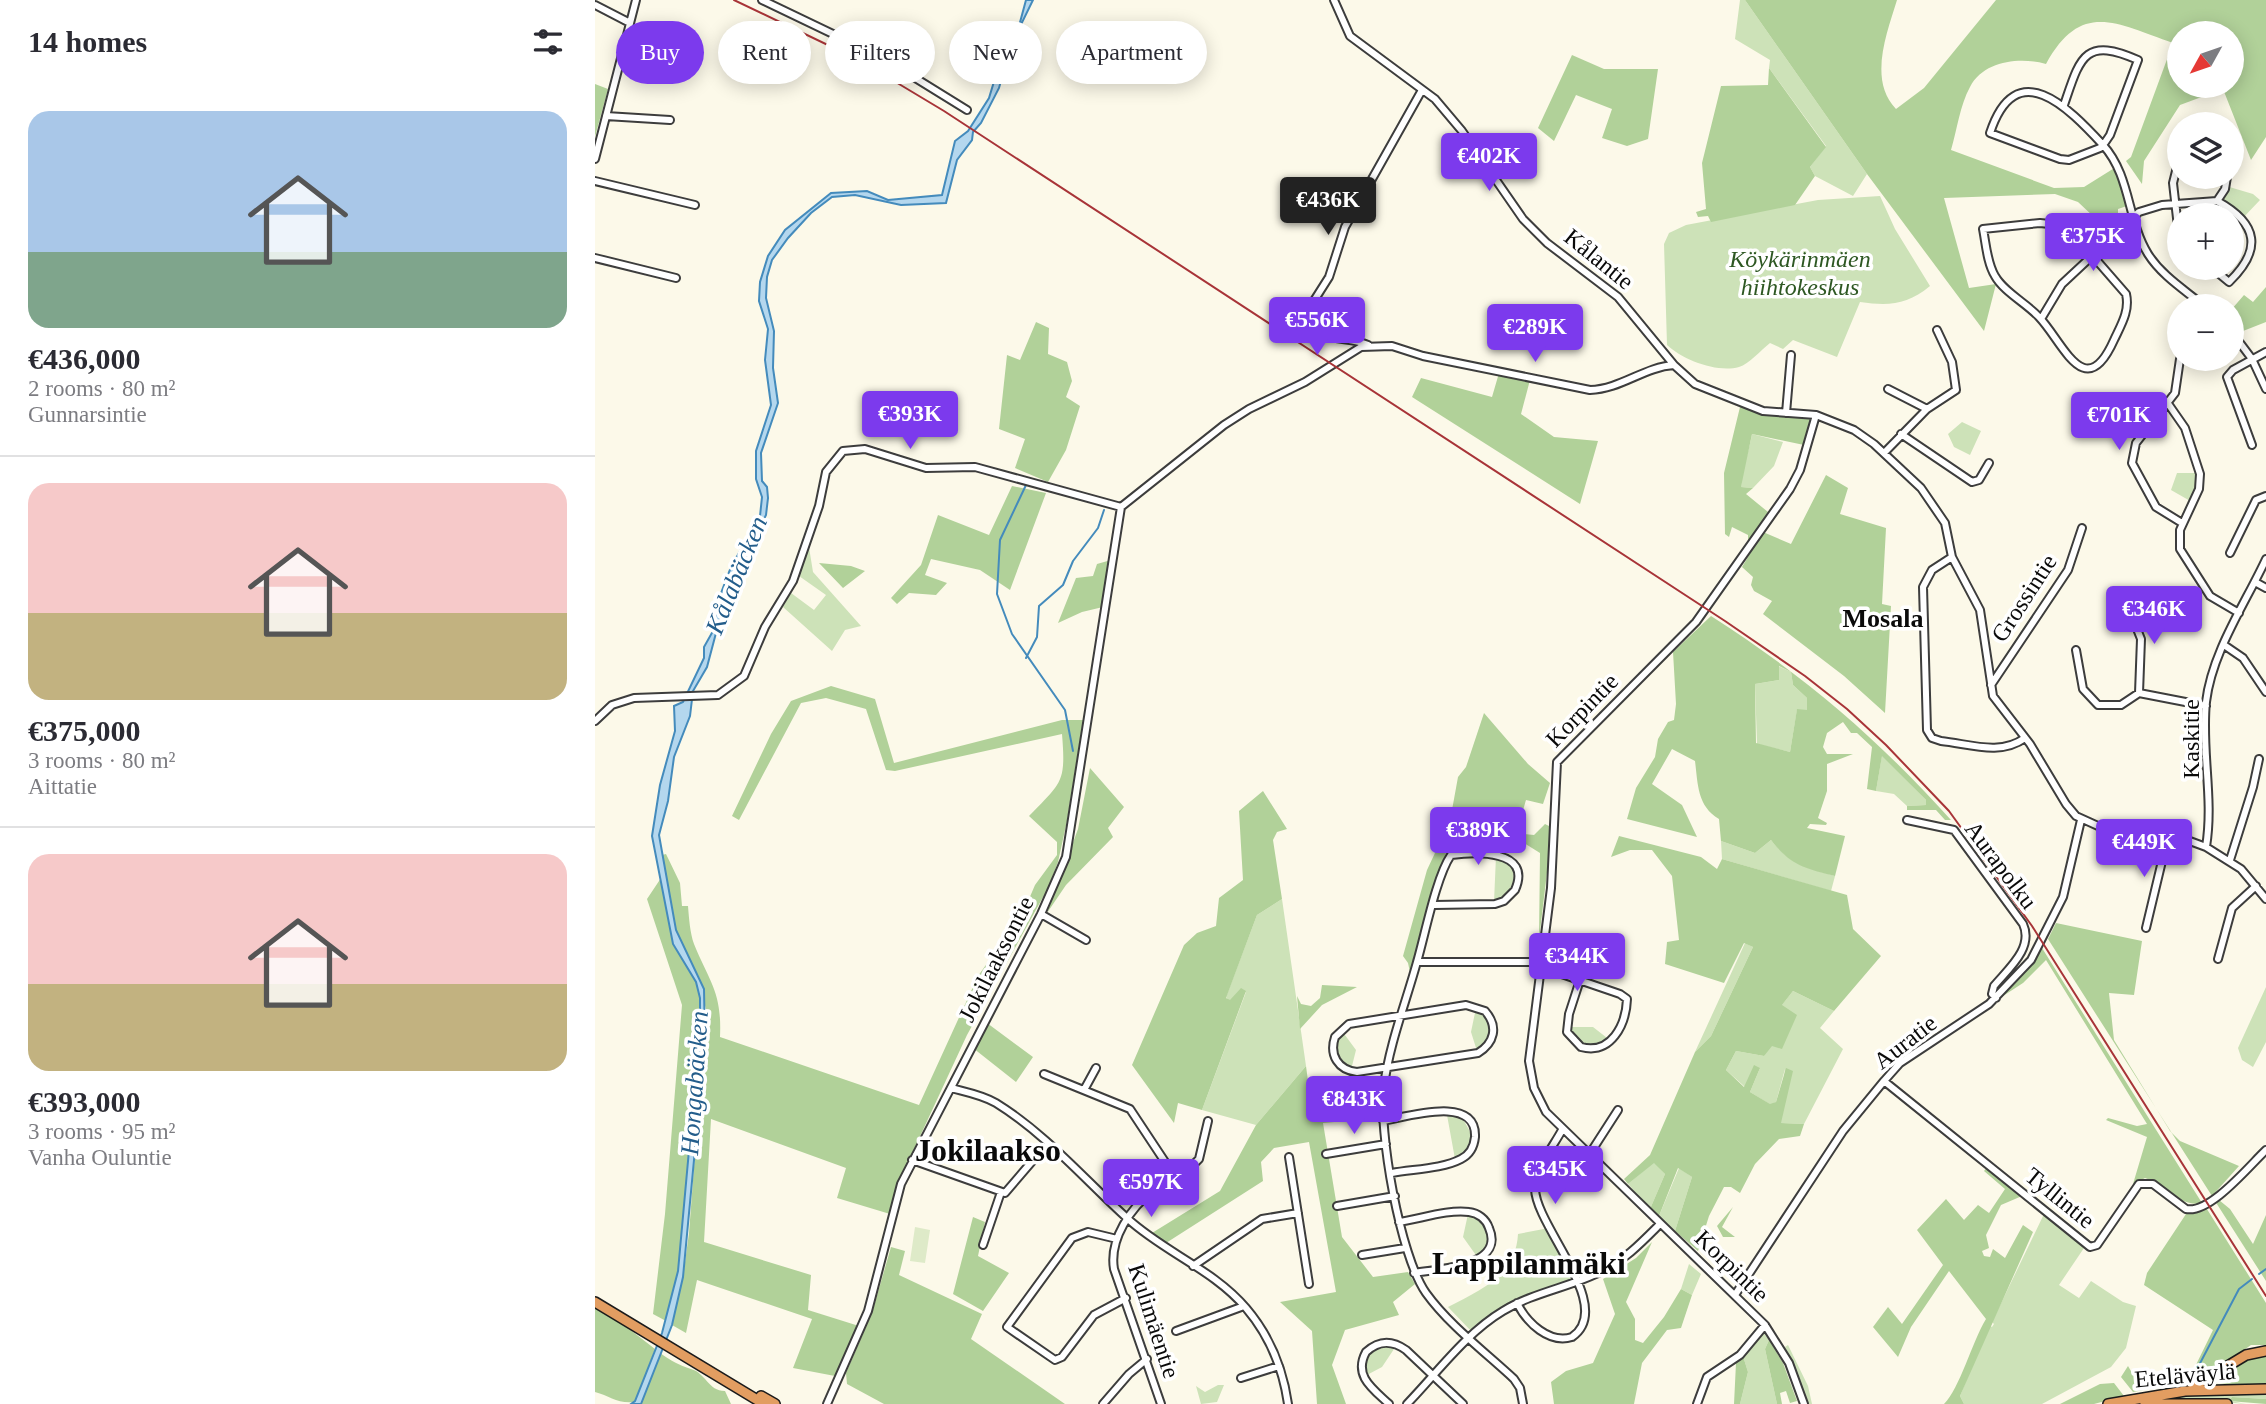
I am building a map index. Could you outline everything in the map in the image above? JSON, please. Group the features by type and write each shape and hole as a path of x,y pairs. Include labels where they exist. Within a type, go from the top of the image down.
{"highway":[{"path":"595,1302 764,1404"},
{"path":"2185,1391 2209,1380 2252,1352 2266,1351"},
{"path":"703,1366 775,1404"},
{"name":"Eteläväylä","path":"2108,1404 2185,1391 2266,1389"},
{"path":"2145,1404 2227,1404"}],"street":[{"path":"631,21 636,0"},
{"path":"762,0 883,58 967,110"},
{"name":"Kålantie","path":"1334,0 1350,36 1435,99 1462,131 1523,219 1548,243 1618,297 1674,365 1710,391 1763,411 1816,415 1854,430 1884,453 1933,502 1945,523 1952,557 1980,610 1991,685 2000,708 2025,738 2066,804 2081,820"},
{"path":"595,5 626,21"},
{"path":"2064,105 2077,66 2086,55 2101,48 2139,60 2115,123 2103,145 2069,160 1990,133 2001,106 2015,94 2032,93 2064,105 2103,145 2122,175 2133,216 2153,261 2189,294"},
{"path":"595,159 616,77"},
{"path":"1369,346 1358,340 1319,334 1310,324 1310,307 1329,277 1345,227 1422,90"},
{"path":"606,116 670,120"},
{"path":"595,181 695,205"},
{"path":"2217,201 2225,189"},
{"path":"2188,203 2219,203"},
{"path":"2041,319 2058,288 2133,216 2153,207 2167,205"},
{"path":"2040,223 2059,225 2072,232 2092,254 2123,289 2127,301 2126,313 2106,356 2093,368 2076,365 2041,319 1995,276 1983,229 2040,223"},
{"path":"2244,223 2253,239 2244,267"},
{"path":"595,258 675,278"},
{"path":"1884,453 1927,409 1956,390 1952,362 1937,330"},
{"path":"595,721 617,703 724,692 744,676 765,626 793,581 819,506 826,472 843,451 865,450 926,468 975,467 1121,507 1224,425 1249,409 1305,382 1348,352 1369,346 1392,346 1423,356 1590,390 1617,385 1657,366 1674,365"},
{"path":"2244,350 2266,389"},
{"path":"2252,445 2227,377 2266,352"},
{"path":"1786,413 1791,355"},
{"path":"2179,371 2177,387 2169,405 2136,443 2132,463 2144,489 2159,511 2182,523"},
{"path":"1888,389 1927,409"},
{"path":"2169,405 2185,428 2200,474 2199,489 2178,535 2180,549 2199,582 2214,599 2239,613"},
{"name":"Korpintie","path":"1802,1403 1789,1363 1765,1325 1562,1130 1541,1105 1529,1070 1529,1048 1554,851 1557,762 1696,622 1714,598 1790,489 1800,470 1816,415"},
{"path":"1901,434 1972,482 1979,480 1989,463"},
{"path":"2229,553 2256,500 2266,496"},
{"name":"Jokilaaksontie","path":"827,1404 868,1311 894,1206 912,1160 1056,885 1070,841 1121,507"},
{"name":"Grossintie","path":"1991,685 2068,570 2082,528"},
{"path":"1952,557 1928,574 1923,587 1927,730 1932,738 1941,741 1999,749 2010,747 2025,738"},
{"name":"Kaskitie","path":"2206,847 2211,806 2206,706 2224,645 2266,559"},
{"path":"2255,582 2266,588"},
{"path":"2134,600 2133,619 2141,639 2139,693"},
{"path":"2224,645 2243,658 2266,692"},
{"path":"2076,649 2083,689 2092,701 2113,707 2139,693 2206,706"},
{"path":"2230,860 2259,759"},
{"name":"Aurapolku","path":"1907,820 1954,830 2027,932 2025,945 1994,986 1992,994 1996,998"},
{"path":"2081,820 2098,826 2168,836 2206,847 2230,860 2266,899"},
{"name":"Auratie","path":"1735,1295 1843,1131 1884,1081 1900,1063 1996,998 2031,960 2050,926 2066,887 2081,820"},
{"path":"2146,928 2168,836"},
{"path":"1434,905 1500,903 1517,887 1515,867 1507,858 1496,854 1451,855 1434,905 1387,1068 1383,1121 1399,1222 1414,1273 1435,1303 1517,1384 1523,1404"},
{"path":"2218,959 2232,908 2256,886"},
{"path":"1041,914 1086,940"},
{"path":"1417,962 1541,964 1627,999 1613,1040 1598,1048 1581,1048 1570,1037 1567,1024 1580,980"},
{"path":"1474,1006 1488,1014 1494,1033 1488,1046 1474,1055 1387,1068 1357,1072 1345,1069 1334,1057 1333,1041 1339,1030 1349,1024 1474,1006"},
{"path":"1084,1090 1096,1068"},
{"path":"1044,1074 1131,1109 1175,1177"},
{"name":"Tyllintie","path":"1884,1081 2090,1247 2097,1245 2139,1184 2153,1184 2186,1209 2193,1210 2212,1202 2266,1150"},
{"path":"951,1088 996,1103 1094,1184 1127,1218 1244,1306 1268,1340 1279,1366 1288,1404"},
{"path":"1383,1121 1449,1110 1467,1118 1474,1132 1472,1148 1461,1159 1392,1172"},
{"path":"1589,1155 1618,1110"},
{"name":"Kulimäentie","path":"1161,1404 1113,1263 1117,1239 1127,1218 1147,1195 1199,1158 1208,1121"},
{"path":"1517,1303 1549,1337 1561,1340 1572,1337 1581,1330 1586,1316 1577,1282 1535,1192 1538,1174 1562,1130"},
{"path":"912,1160 1001,1192 1009,1191 1047,1144"},
{"path":"1326,1154 1387,1144"},
{"path":"1289,1157 1309,1284"},
{"path":"983,1245 1001,1192"},
{"path":"1337,1206 1395,1196"},
{"path":"1399,1222 1465,1211 1480,1216 1489,1228 1490,1244 1479,1259 1414,1273"},
{"path":"1193,1266 1262,1219 1298,1213"},
{"path":"1407,1404 1488,1321 1517,1303 1577,1282 1621,1261 1660,1224"},
{"path":"1117,1239 1088,1232 1072,1238 1007,1327 1055,1360 1062,1357 1094,1315 1126,1298"},
{"path":"1362,1255 1405,1248"},
{"path":"1176,1331 1244,1306"},
{"path":"1697,1404 1707,1377 1740,1355 1765,1325"},
{"path":"1389,1404 1363,1377 1362,1361 1371,1348 1384,1342 1398,1344 1463,1404"},
{"path":"1103,1404 1129,1374 1147,1359"},
{"path":"1241,1378 1279,1366"}],"green space":[{"path":"1740,0 1745,0 1867,174 1853,196 1815,176 1810,167 1826,146 1769,68 1770,60 1735,39"},
{"path":"1745,0 1897,0 1885,41 1881,70 1888,97 1896,109 1924,88 1996,0 2266,0 2266,137 2251,160 2244,142 2244,112 2232,112 2227,98 2244,98 2244,21 2167,21 2167,41 2117,24 2087,24 2073,31 2059,44 2046,64 2026,61 2004,63 1984,71 1976,78 1964,102 1951,150 2054,188 2084,187 2116,167 2127,206 2118,209 2118,225 2110,232 2078,202 2055,194 1944,198 1969,288 1996,284 1984,331 1867,174"},
{"path":"1572,55 1604,69 1658,69 1648,139 1627,146 1602,138 1612,109 1576,95 1554,141 1538,128"},
{"path":"2167,59 2167,98 2199,98 2180,105 2176,112 2167,112 2167,125 2144,161 2142,184 2126,161 2131,157"},
{"path":"1769,68 1826,147 1810,167 1815,176 1795,205 1711,222 1708,216 1698,217 1696,212 1706,209 1702,163 1721,86 1768,85"},
{"path":"595,84 608,89 595,137"},
{"path":"2224,189 2236,189 2253,194 2260,200 2244,217 2244,203 2223,203 2219,199"},
{"name":"Köykärinmäen hiihtokeskus","path":"1880,196 1895,229 1930,286 1897,303 1860,302 1837,357 1793,340 1783,349 1770,343 1739,367 1721,368 1691,360 1667,345 1664,244 1669,233 1686,225 1818,200"},
{"path":"2266,287 2266,322 2244,331 2244,295 2253,302"},
{"path":"1036,322 1049,328 1048,354 1067,362 1072,381 1066,397 1080,406 1066,450 1048,482 1015,468 1025,439 999,429 1007,355 1020,360"},
{"path":"1499,373 1530,380 1521,414 1554,437 1598,441 1580,504 1412,397 1421,378 1492,397"},
{"path":"1740,407 1775,416 1811,417 1804,445 1752,434 1741,487 1753,488 1746,494 1768,512 1748,543 1748,535 1732,527 1729,537 1725,534 1724,473"},
{"path":"1962,422 1981,431 1970,455 1954,447 1948,434"},
{"path":"1752,434 1783,442 1774,466 1753,488 1741,487 1743,474"},
{"path":"2177,473 2200,473 2192,502 2171,490"},
{"path":"1826,475 1848,488 1840,514 1886,528 1882,604 1891,606 1885,713 1844,676 1763,614 1772,601 1754,591 1751,585 1753,577 1742,567 1763,532 1791,544"},
{"path":"1012,486 1046,493 1010,590 980,570 931,559 925,575 947,583 936,595 909,593 897,604 891,598 921,565 938,515 989,535"},
{"path":"808,541 813,572 861,626 845,630 832,651 783,607 791,593 814,610 826,595 799,576"},
{"path":"1111,560 1103,607 1082,612 1058,623 1076,578 1093,576 1097,564"},
{"path":"819,563 851,566 865,571 843,588"},
{"path":"1711,616 1778,662 1809,685 1838,709 1895,761 1951,820 1945,820 1936,810 1907,810 1907,806 1926,805 1926,800 1882,756 1876,791 1867,789 1872,747 1857,733 1851,733 1843,722 1827,733 1823,747 1827,754 1853,754 1827,764 1827,791 1818,818 1827,823 1810,824 1807,828 1845,836 1835,876 1799,865 1771,840 1755,853 1721,841 1719,819 1706,808 1700,794 1695,761 1672,749 1652,784 1682,805 1697,837 1627,819 1636,788 1655,757 1658,739 1668,722 1674,720 1676,704 1673,652","holes":["1779,666 1791,672 1793,685 1807,698 1807,710 1797,709 1790,752 1756,743 1755,684 1779,680"]},
{"path":"1778,666 1791,672 1793,685 1807,698 1807,711 1797,710 1790,752 1757,744 1755,684 1779,680"},
{"path":"831,686 875,699 894,763 1062,720 1083,720 1067,821 1058,862 1048,888 967,1035 896,1188 890,1214 837,1198 846,1168 711,1119 704,1242 811,1275 808,1310 859,1326 835,1376 793,1368 812,1319 697,1280 686,1333 672,1325 689,1233 706,1010 699,977 684,952 676,930 662,855 666,854 680,883 682,906 688,906 693,940 717,998 720,1037 919,1105 978,976 1023,913 1035,885 1057,855 1057,842 1029,816 1055,788 1063,763 1062,734 895,771 886,770 866,709 826,698 801,703 739,820 732,816 771,734 791,701"},
{"path":"1484,713 1528,764 1550,783 1543,804 1526,800 1519,824 1523,834 1534,835 1545,824 1551,827 1552,831 1539,939 1540,853 1506,832 1453,828 1411,977 1408,963 1403,956 1427,870 1450,821 1458,777 1466,767"},
{"path":"1882,755 1926,800 1926,805 1907,806 1894,794 1876,791"},
{"path":"1090,768 1124,807 1108,828 1113,837 1066,885 1047,913 1078,829"},
{"path":"1263,791 1287,829 1277,832 1273,840 1282,899 1257,915 1226,998 1230,1000 1241,988 1246,991 1202,1110 1178,1103 1174,1123 1132,1065 1184,945 1197,933 1216,926 1219,898 1243,880 1239,811"},
{"path":"1619,836 1701,857 1717,869 1722,859 1847,895 1853,929 1881,956 1834,1011 1793,991 1782,1005 1797,1015 1782,1049 1772,1046 1764,1056 1736,1051 1726,1070 1744,1087 1754,1065 1760,1068 1750,1092 1770,1104 1776,1102 1786,1068 1793,1071 1781,1123 1804,1124 1800,1136 1779,1139 1755,1164 1740,1193 1731,1187 1724,1187 1709,1216 1698,1251 1675,1231 1692,1177 1678,1168 1659,1216 1650,1209 1665,1174 1654,1163 1628,1184 1624,1179 1650,1155 1695,1052 1711,1036 1753,947 1744,943 1724,983 1665,964 1667,942 1679,940 1672,876 1652,850 1630,850 1611,857"},
{"path":"1771,840 1792,860 1835,876 1831,891 1722,859 1721,841 1755,853"},
{"path":"1496,856 1510,865 1514,883 1505,896 1494,902"},
{"path":"661,878 673,944 696,982 700,998 689,1120 691,1143 678,1271 666,1321 653,1314 665,1214 682,1005 647,899"},
{"path":"1282,899 1306,1066 1256,1125 1202,1110 1246,992 1229,1001 1226,997 1257,915"},
{"path":"2056,923 2142,941 2134,995 2109,993 2114,1040 2156,1108 2048,939"},
{"path":"1745,943 1753,947 1711,1036 1695,1052"},
{"path":"2042,948 2202,1203 2194,1204 2180,1199 2145,1178 2133,1184 2147,1137 2106,1120 2108,1118 2137,1126 2147,1124 2046,960 2023,983 2000,998"},
{"path":"1322,985 1357,987 1322,1005 1300,1029 1297,996 1301,1004 1311,1006 1320,998"},
{"path":"2266,987 2266,1042 2253,1067 2242,1060 2238,1048"},
{"path":"1793,991 1834,1011 1820,1028 1843,1049 1804,1124 1780,1123 1785,1069 1776,1102 1771,1105 1750,1092 1760,1068 1745,1087 1726,1070 1736,1051 1764,1056 1781,1006"},
{"path":"1476,1008 1490,1023 1489,1034 1477,1051 1471,1032"},
{"path":"987,1023 1033,1057 1016,1082 973,1048"},
{"path":"1568,1027 1593,1027 1611,1041 1588,1048 1576,1043"},
{"path":"1342,1031 1356,1050 1351,1070 1336,1056 1335,1041"},
{"path":"1306,1066 1308,1081 1334,1096 1353,1088 1357,1120 1323,1123 1342,1237 1373,1277 1408,1272 1415,1284 1393,1302 1399,1315 1345,1330 1332,1365 1346,1404 1317,1404 1312,1331 1280,1302 1336,1292 1309,1142 1274,1148 1261,1162 1263,1181 1166,1243 1152,1233 1220,1191 1256,1125"},
{"path":"1447,1115 1463,1119 1473,1137 1465,1154 1455,1159"},
{"path":"2171,1132 2180,1141 2239,1166 2212,1196"},
{"path":"1654,1162 1665,1174 1650,1209 1628,1184"},
{"path":"1987,1167 2022,1196 2001,1205 1986,1235 1989,1248 1982,1251 1984,1256 1990,1257 1993,1249 2005,1258 2023,1225 2033,1232 1960,1396 1964,1404 1944,1404 1955,1387 1986,1319 1949,1271 1911,1327 1898,1357 1873,1327 1888,1307 1902,1324 1943,1265 1917,1230 1946,1199 1964,1220 1978,1205 1989,1213 2005,1189 1984,1171"},
{"path":"1679,1168 1692,1177 1675,1231 1659,1216"},
{"path":"2219,1200 2230,1209 2253,1244 2266,1215 2266,1281 2215,1201"},
{"path":"2205,1206 2266,1303 2266,1345 2251,1345 2202,1379 2133,1392 2121,1377 2128,1366 2135,1378 2142,1381 2192,1373 2213,1330 2144,1285 2147,1273 2188,1211"},
{"path":"1733,1207 1722,1227 1735,1237 1723,1237 1717,1226"},
{"path":"1468,1214 1481,1220 1488,1236 1489,1241 1478,1258 1463,1237"},
{"path":"2044,1214 2084,1248 2059,1285 2079,1298 2091,1281 2123,1302 2136,1306 2126,1348 2111,1367 2042,1404 1964,1404 1960,1396 1989,1325 1992,1327 1994,1324 1992,1322"},
{"path":"973,1217 985,1222 978,1256 1009,1273 983,1311 953,1294"},
{"path":"915,1227 930,1230 925,1263 910,1261"},
{"path":"1549,1228 1573,1278 1571,1281 1515,1302 1472,1332 1448,1307 1495,1280 1504,1271 1516,1248 1518,1234"},
{"path":"1652,1242 1626,1302 1635,1319 1635,1340 1643,1343 1664,1317 1681,1289 1692,1295 1681,1328 1667,1330 1642,1363 1634,1404 1554,1404 1551,1382 1566,1371 1593,1363 1615,1314 1603,1279 1636,1258"},
{"path":"891,1247 905,1251 899,1275 982,1314 971,1339 1065,1404 884,1404 847,1384 846,1373 872,1313"},
{"path":"1689,1264 1701,1274 1692,1295 1681,1289"},
{"path":"595,1308 628,1328 655,1349 635,1402 618,1401 595,1392"},
{"path":"1763,1332 1769,1340 1765,1349 1777,1404 1740,1404 1748,1372 1743,1356"},
{"path":"1769,1340 1783,1363 1797,1401 1790,1403 1786,1391 1780,1393 1782,1404 1777,1404 1765,1349"},
{"path":"1380,1345 1396,1346 1382,1367 1365,1376 1367,1358"},
{"path":"1788,1345 1808,1386 1812,1404 1808,1404 1785,1347"},
{"path":"660,1353 696,1371 715,1388 725,1391 731,1404 641,1404"},
{"path":"2253,1355 2266,1355 2266,1386 2216,1383"},
{"path":"1743,1356 1748,1372 1740,1404 1734,1404 1736,1363"},
{"path":"2114,1383 2124,1396 2094,1404 2060,1404 2100,1384"},
{"path":"1224,1385 1217,1402 1201,1404 1196,1386 1205,1392"},
{"path":"2266,1393 2266,1399 2232,1397 2230,1401 2246,1404 2191,1399 2147,1401 2190,1394"},
{"path":"2232,1397 2266,1399 2266,1404 2229,1401"}],"water":[{"path":"1026,0 1033,0 1023,21 1020,21"},
{"name":"Kålabäcken","path":"993,84 1000,84 981,123 973,132 972,140 957,160 946,203 901,205 855,195 832,197 811,213 788,238 772,260 767,277 766,298 774,331 773,368 778,403 761,453 762,481 767,487 768,498 766,515 725,599 707,667 693,691 690,716 674,757 668,801 659,835 676,930 704,989 705,1043 683,1277 672,1325 641,1404 631,1404 635,1401 662,1333 678,1271 700,1029 700,998 696,982 673,944 652,836 660,785 675,731 674,706 683,702 704,658 704,647 713,631 718,601 731,567 760,516 762,497 756,479 756,451 771,405 765,360 768,329 759,301 760,282 768,256 785,230 831,193 867,191 888,200 942,195 955,141 968,131 989,98"}],"waterway":[{"path":"1026,485 1000,540 997,594 1012,634 1065,710 1073,751"},
{"path":"1026,658 1037,637 1039,606 1063,585 1073,561 1098,528 1104,510"},
{"path":"2259,1274 2266,1269"},
{"path":"2171,1385 2171,1378 2192,1373 2197,1369 2239,1289 2252,1279"}],"railway":[{"path":"734,0 859,60 944,111 1725,621 1805,676 1847,709 1886,745 1949,811 2032,926 2266,1296"}],"district":[{"name":"Mosala","path":"1883,618"},
{"name":"Jokilaakso","path":"988,1150"},
{"name":"Lappilanmäki","path":"1529,1263"}],"water label":[{"name":"Hongabäcken","path":"694,1083"}]}
